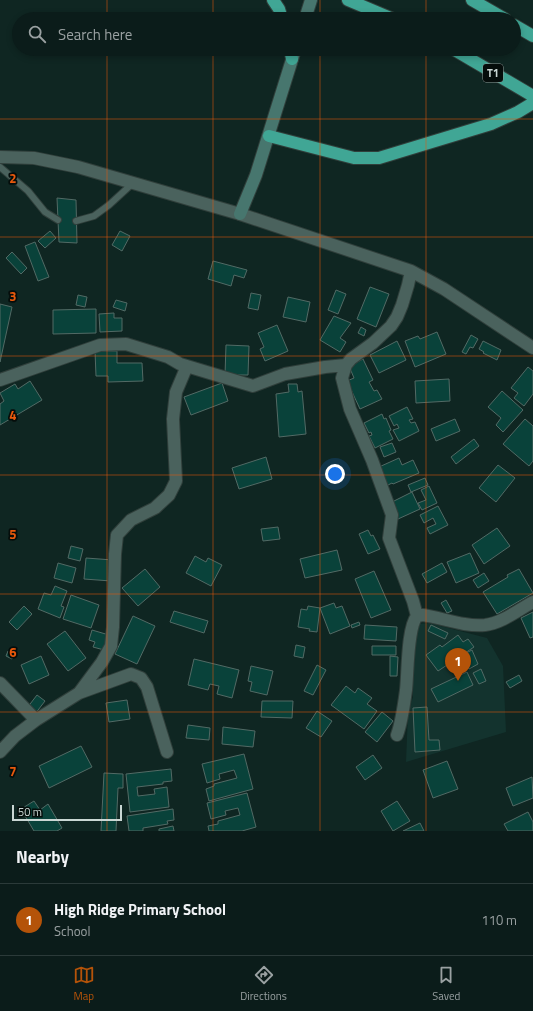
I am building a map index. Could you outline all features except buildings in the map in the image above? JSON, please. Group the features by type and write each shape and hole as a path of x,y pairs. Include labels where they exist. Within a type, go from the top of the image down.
{"highway":[{"path":"273,0 280,12"},
{"path":"348,0 376,12"},
{"path":"472,0 493,12"},
{"path":"521,28 533,36"},
{"name":"T1","path":"465,56 533,96"},
{"path":"269,136 354,158 379,158 491,124 518,112 533,103"}],"street":[{"path":"307,12 311,0"},
{"path":"240,214 256,175 269,136 292,56"},
{"path":"0,157 34,158 78,167 240,214 411,271 444,289 533,348"},
{"path":"411,271 402,305 397,317 391,326 373,343 351,359 346,365 342,378 350,409 372,460 392,515 389,538 413,601 417,616"},
{"path":"0,380 100,345 126,344 168,357 186,366 253,386 285,374 346,365"},
{"path":"79,693 102,662 110,646 113,627 114,554 117,535 131,520 156,508 169,495 176,481 173,420 176,392 186,366"},
{"path":"397,735 405,696 410,637 413,622 417,616 423,615 468,624 485,625 502,620 533,602"},
{"path":"0,752 15,736 36,720 79,693 131,674 141,678 148,687 167,752"},
{"path":"0,682 36,720"}],"lane":[{"path":"0,167 28,191 45,212 58,220"},
{"path":"76,221 94,216 109,205 133,183"}],"shaded area":[{"path":"429,623 487,638 503,666 506,732 406,762 408,713 413,697 412,663 417,624"}],"place":[{"name":"High Ridge Primary School","path":"458,681"}]}
